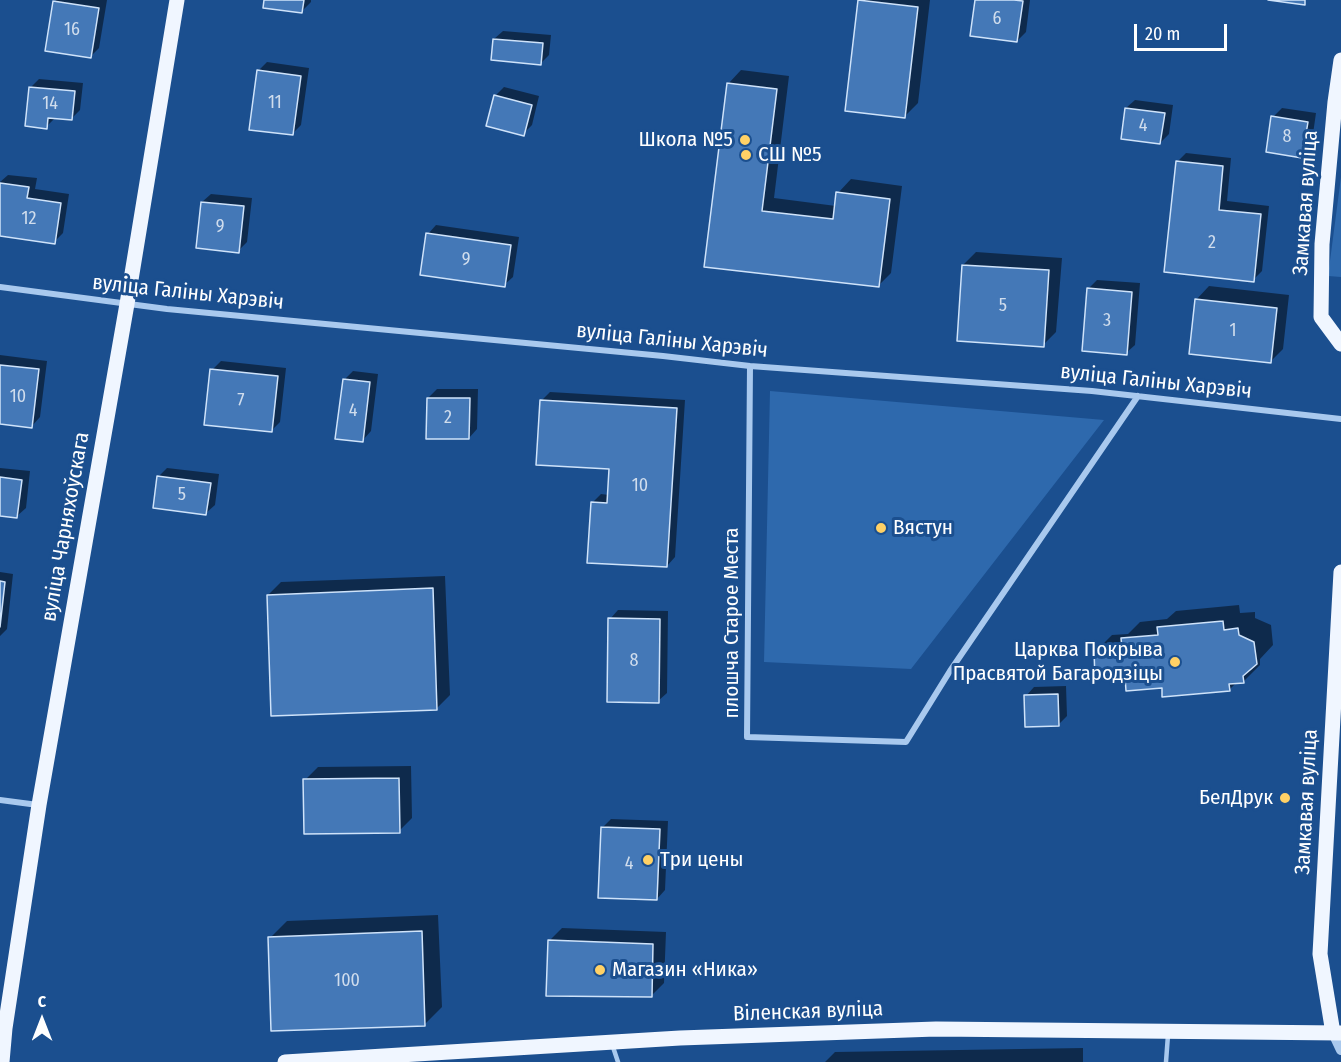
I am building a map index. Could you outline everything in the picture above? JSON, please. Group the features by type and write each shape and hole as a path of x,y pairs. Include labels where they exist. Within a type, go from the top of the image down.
{"main road":[{"name":"вуліца Чарняхоўскага","path":"2,1062 39,805 127,304 177,0"},
{"name":"Замкавая вуліца","path":"1341,60 1322,244 1321,316 1341,344"},
{"name":"Замкавая вуліца","path":"1337,1033 1320,954 1341,572"},
{"name":"Віленская вуліца","path":"285,1062 611,1041 936,1029 1337,1033"}],"street":[{"name":"вуліца Галіны Харэвіч","path":"0,287 127,304 750,366 1092,391 1341,419"},
{"name":"плошча Старое Места","path":"750,366 747,737 906,742 950,671 1138,396"},
{"path":"0,800 39,805"},
{"path":"1337,1033 1341,1050"}],"lane":[{"path":"1166,1062 1169,1032"},
{"path":"611,1041 618,1062"}],"shaded area":[{"path":"1341,177 1341,277 1328,276"},
{"path":"770,391 1104,420 911,669 764,662"}],"building":[{"path":"264,0 304,0 302,13 263,8"},
{"path":"858,0 918,7 905,118 845,111"},
{"path":"975,0 1023,1 1017,42 970,36"},
{"path":"1268,0 1305,0 1305,5"},
{"path":"53,1 99,8 91,58 45,51"},
{"path":"493,39 543,43 541,65 491,60"},
{"path":"257,70 301,76 293,135 249,130"},
{"name":"Школа №5","path":"727,83 777,89 762,211 833,219 836,192 890,199 879,287 704,267"},
{"path":"29,87 75,91 72,120 48,118 47,129 25,126"},
{"path":"494,95 532,105 524,136 486,126"},
{"path":"1125,108 1165,113 1160,144 1121,139"},
{"path":"1271,116 1308,122 1302,158 1266,152"},
{"path":"1176,161 1223,166 1219,210 1261,214 1254,282 1164,272"},
{"path":"0,183 29,187 27,198 61,203 55,244 0,236"},
{"path":"201,202 244,206 239,253 196,248"},
{"path":"426,233 511,245 505,287 420,275"},
{"path":"962,265 1049,270 1044,347 957,341"},
{"path":"1087,288 1132,292 1127,355 1082,351"},
{"path":"1195,299 1277,308 1271,363 1189,354"},
{"path":"0,365 39,369 32,428 0,424"},
{"path":"210,369 278,376 272,432 204,425"},
{"path":"343,379 370,382 363,442 335,439"},
{"path":"427,398 470,398 469,439 426,439"},
{"path":"540,400 677,408 667,567 587,563 591,502 607,503 609,469 536,465"},
{"path":"157,476 211,483 206,515 153,508"},
{"path":"0,477 22,480 17,518 0,516"},
{"path":"0,581 5,582 0,627"},
{"path":"433,588 437,710 271,716 267,595"},
{"path":"608,618 660,619 659,703 607,702"},
{"name":"Царква Покрыва Прасвятой Багародзіцы","path":"1223,621 1224,630 1238,628 1239,635 1254,642 1257,664 1243,676 1244,683 1229,684 1230,691 1162,697 1162,688 1126,691 1125,677 1095,679 1094,651 1122,649 1121,638 1158,635 1157,627"},
{"path":"1058,694 1059,726 1025,727 1024,695"},
{"path":"399,778 400,833 304,834 303,779"},
{"path":"601,827 660,829 657,900 598,898"},
{"path":"422,931 425,1026 271,1031 268,937"},
{"name":"Магазин «Ника»","path":"548,940 653,944 652,997 546,996"}],"place":[{"name":"Школа №5","path":"745,140"},
{"name":"СШ №5","path":"746,155"},
{"name":"Вястун","path":"881,528"},
{"name":"Царква Покрыва Прасвятой Багародзіцы","path":"1175,662"},
{"name":"БелДрук","path":"1285,798"},
{"name":"Три цены","path":"648,860"},
{"name":"Магазин «Ника»","path":"600,970"}]}
